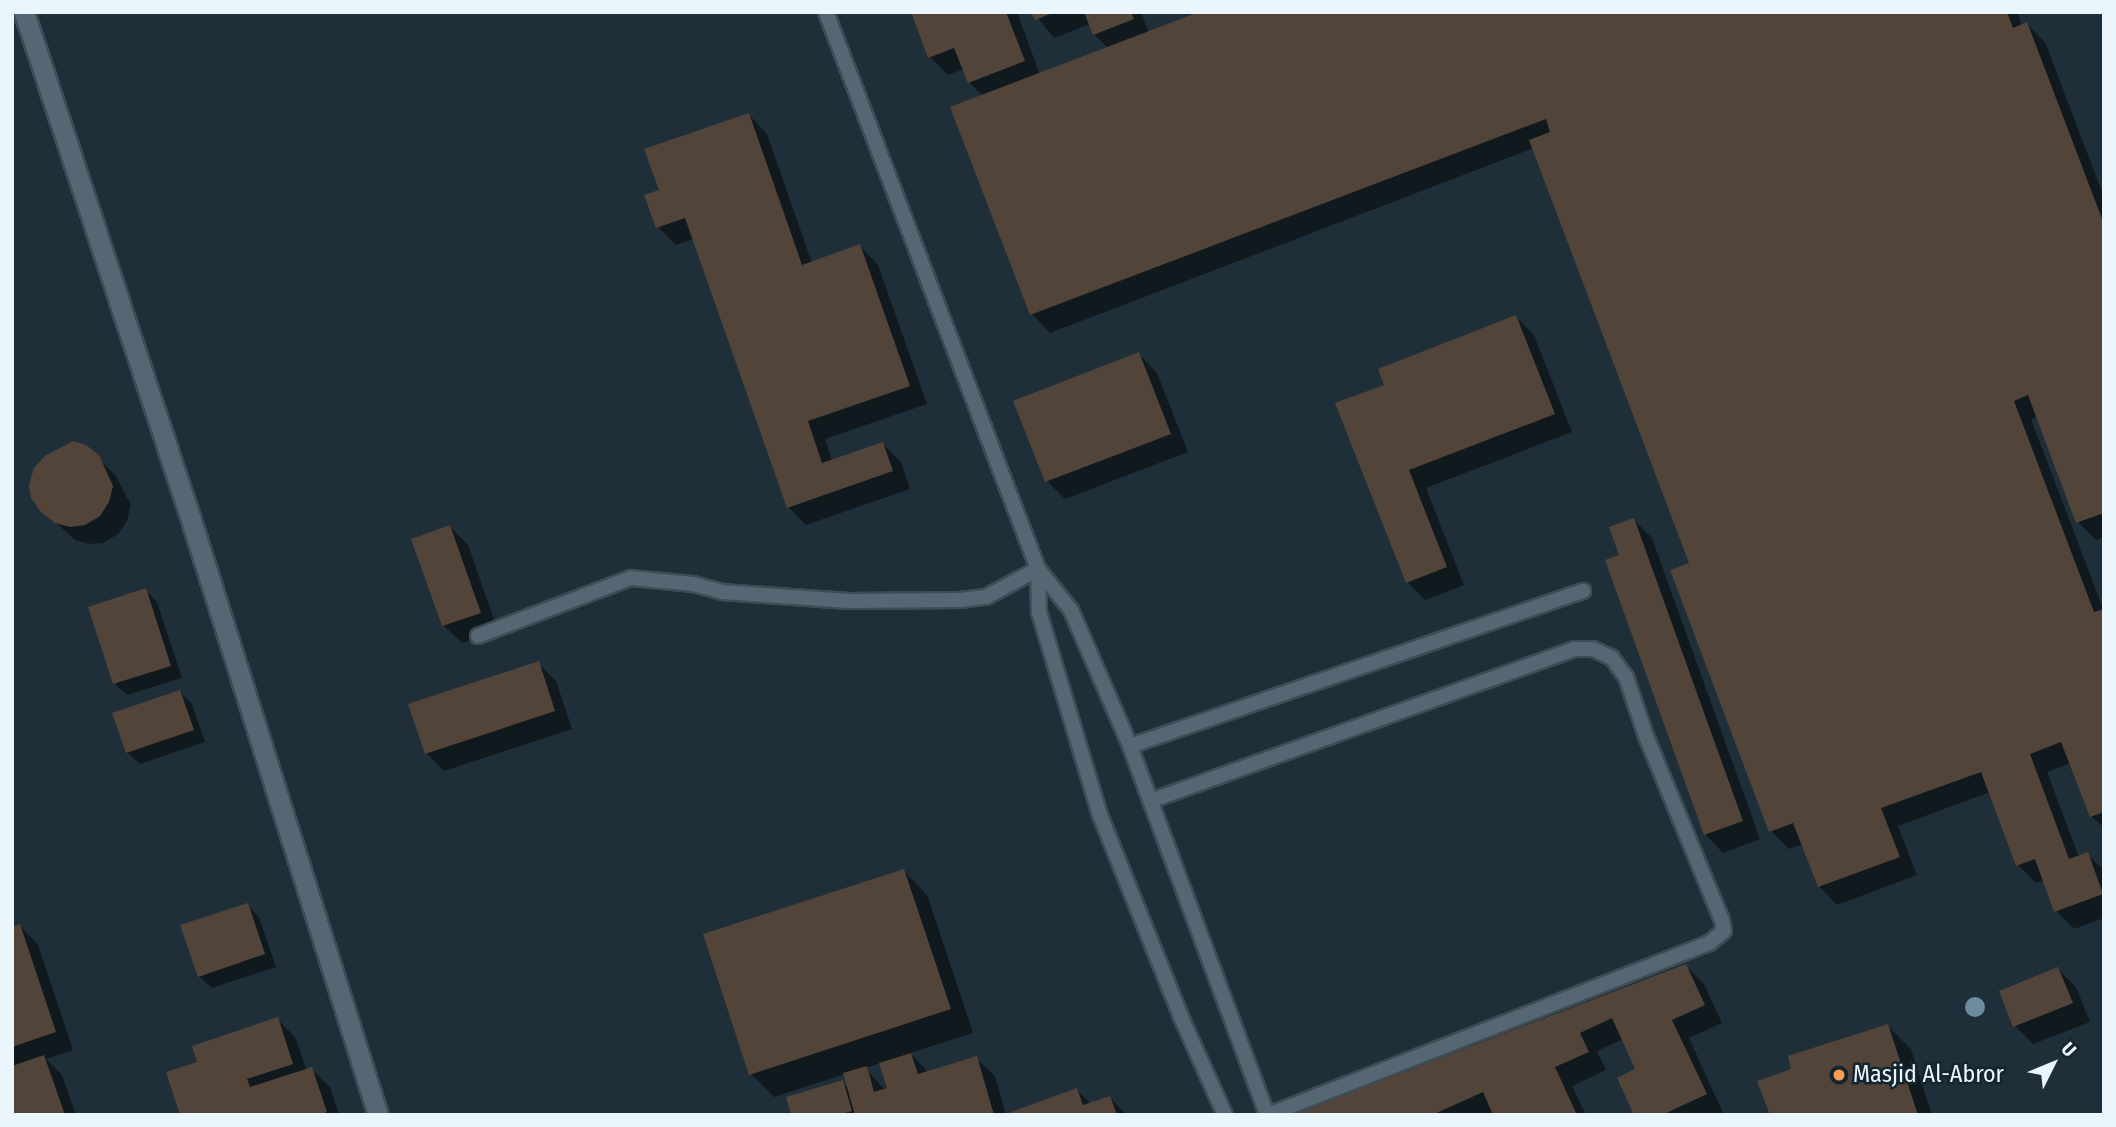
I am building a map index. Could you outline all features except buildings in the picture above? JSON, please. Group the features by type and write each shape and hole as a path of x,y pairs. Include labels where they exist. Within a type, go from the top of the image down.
{"street":[{"path":"23,12 192,523 378,1115"}],"lane":[{"path":"826,12 1038,569 1071,610 1130,746 1150,801 1267,1115 1709,943 1724,931 1723,920 1646,736 1626,677 1612,659 1593,649 1574,649 1150,801"},
{"path":"478,636 631,578 693,584 722,592 785,597 849,601 960,600 986,597 1038,569"},
{"path":"1038,569 1039,612 1100,815 1181,1017 1225,1115"},
{"path":"1130,746 1583,591"}],"place":[{"name":"Masjid Al-Abror","path":"1839,1075"}]}
